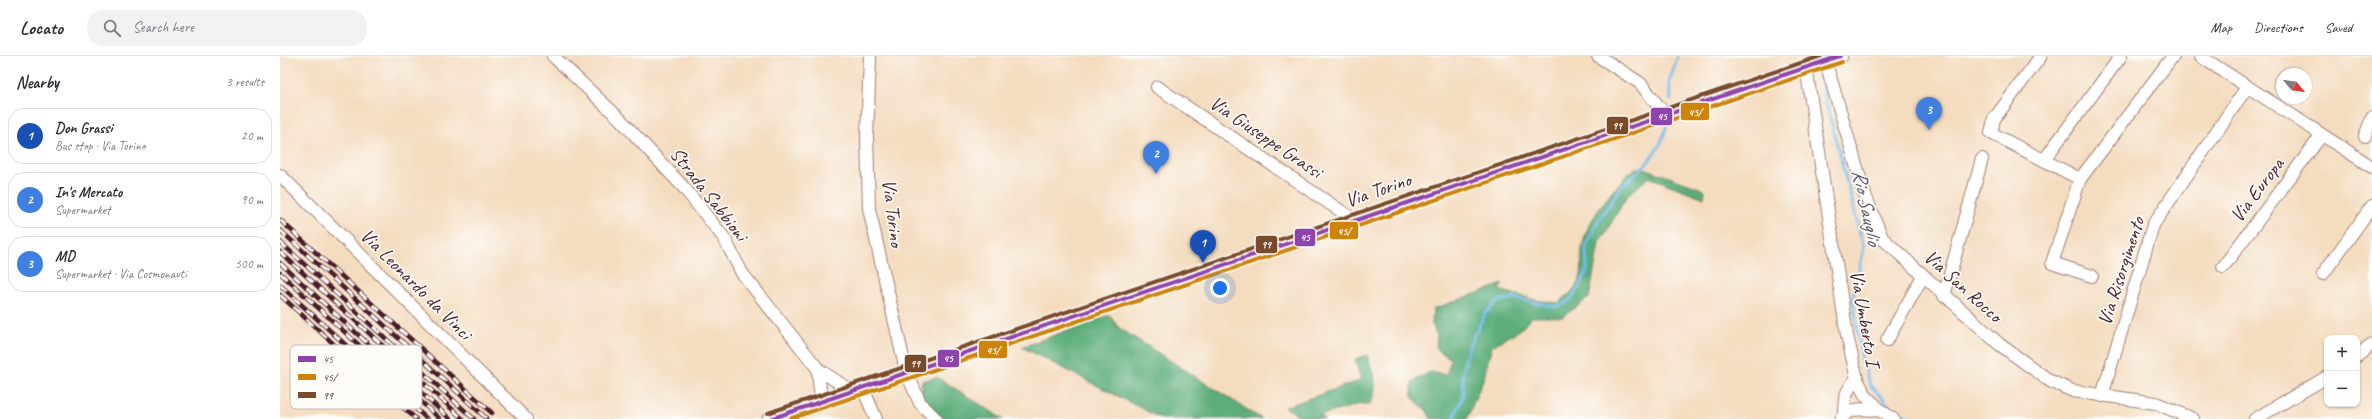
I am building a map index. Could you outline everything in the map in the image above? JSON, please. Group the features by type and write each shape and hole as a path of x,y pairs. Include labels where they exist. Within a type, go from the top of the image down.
{"main road":[{"name":"Via Torino","path":"770,419 856,388 1806,67 1825,58 1840,56"}],"street":[{"name":"Strada Sabbioni","path":"553,56 620,119 686,189 724,238 742,273 818,369 856,388"},
{"name":"Via Torino","path":"870,56 867,137 869,210 906,372"},
{"path":"1598,56 1640,82 1665,114"},
{"path":"2041,56 1994,119 1992,133 2080,179"},
{"path":"2044,160 2121,56"},
{"path":"2092,276 2052,263 2080,179 2173,56"},
{"path":"2200,56 2321,136 2372,167"},
{"name":"Via San Rocco","path":"1825,58 1864,192 1882,238 1944,296 1999,344 2050,381 2073,391 2156,403 2193,419"},
{"name":"Via Umberto I","path":"1806,67 1847,335 1857,379 1864,395 1881,411 1893,419"},
{"name":"Via Giuseppe Grassi","path":"1157,87 1354,220"},
{"name":"Via Risorgimento","path":"2102,396 2153,225 2247,87"},
{"path":"2365,136 2372,118"},
{"name":"Via Europa","path":"2224,267 2321,136"},
{"path":"1944,296 1982,159"},
{"name":"Via Leonardo da Vinci","path":"280,175 526,419"},
{"path":"2322,274 2372,206"},
{"path":"1887,340 1923,276"},
{"path":"2360,354 2372,344"},
{"path":"818,369 821,401"},
{"path":"906,372 920,403 936,419"},
{"path":"1842,417 1844,399 1848,387 1857,379"},
{"path":"2255,419 2324,379"},
{"path":"856,388 876,419"},
{"path":"1842,417 1851,410 1881,411"}],"green space":[{"path":"1636,168 1644,168 1705,190 1704,198 1649,177 1627,196 1599,244 1589,298 1562,317 1532,317 1520,330 1492,346 1484,377 1467,419 1431,419 1427,411 1412,397 1412,382 1430,372 1446,375 1451,359 1436,349 1437,336 1432,324 1433,309 1503,284 1499,290 1535,300 1558,303 1570,293 1577,285 1580,278 1581,255 1589,225 1600,207 1622,180"},
{"path":"1109,315 1119,328 1262,419 1162,419 1022,347"},
{"path":"1367,355 1375,385 1375,391 1370,404 1360,404 1319,416 1325,419 1304,419 1285,407 1361,380 1355,359"},
{"path":"937,377 1003,419 940,419 926,402 921,386 922,381"}],"waterway":[{"path":"1671,100 1669,82 1678,56"},
{"name":"Rio Sauglio","path":"1819,75 1864,248 1853,297 1861,356 1870,385 1892,408 1913,419"},
{"path":"1454,419 1463,395 1463,371 1469,346 1485,314 1496,302 1515,298 1555,307 1568,302 1580,287 1587,270 1586,246 1597,223 1622,186 1649,161 1661,143 1667,125"}],"railway":[{"path":"280,220 417,345"},
{"path":"280,230 406,345"},
{"path":"280,242 393,345"},
{"path":"280,252 382,345"},
{"path":"280,263 369,345"},
{"path":"280,273 359,345"},
{"path":"280,285 346,345"},
{"path":"280,295 335,345"},
{"path":"422,349 492,413"},
{"path":"422,360 486,418"},
{"path":"422,372 474,419"},
{"path":"422,382 463,419"},
{"path":"422,393 450,419"},
{"path":"422,403 440,419"},
{"path":"405,409 416,419"},
{"path":"416,409 427,419"}],"transit line":[{"name":"99","path":"768,413 1821,56"},
{"name":"45","path":"770,419 1840,56"},
{"name":"45/","path":"789,419 1842,62"}],"place":[{"name":"MD","path":"1929,130"},
{"name":"In's Mercato","path":"1156,174"},
{"name":"Don Grassi","path":"1203,263"}]}
